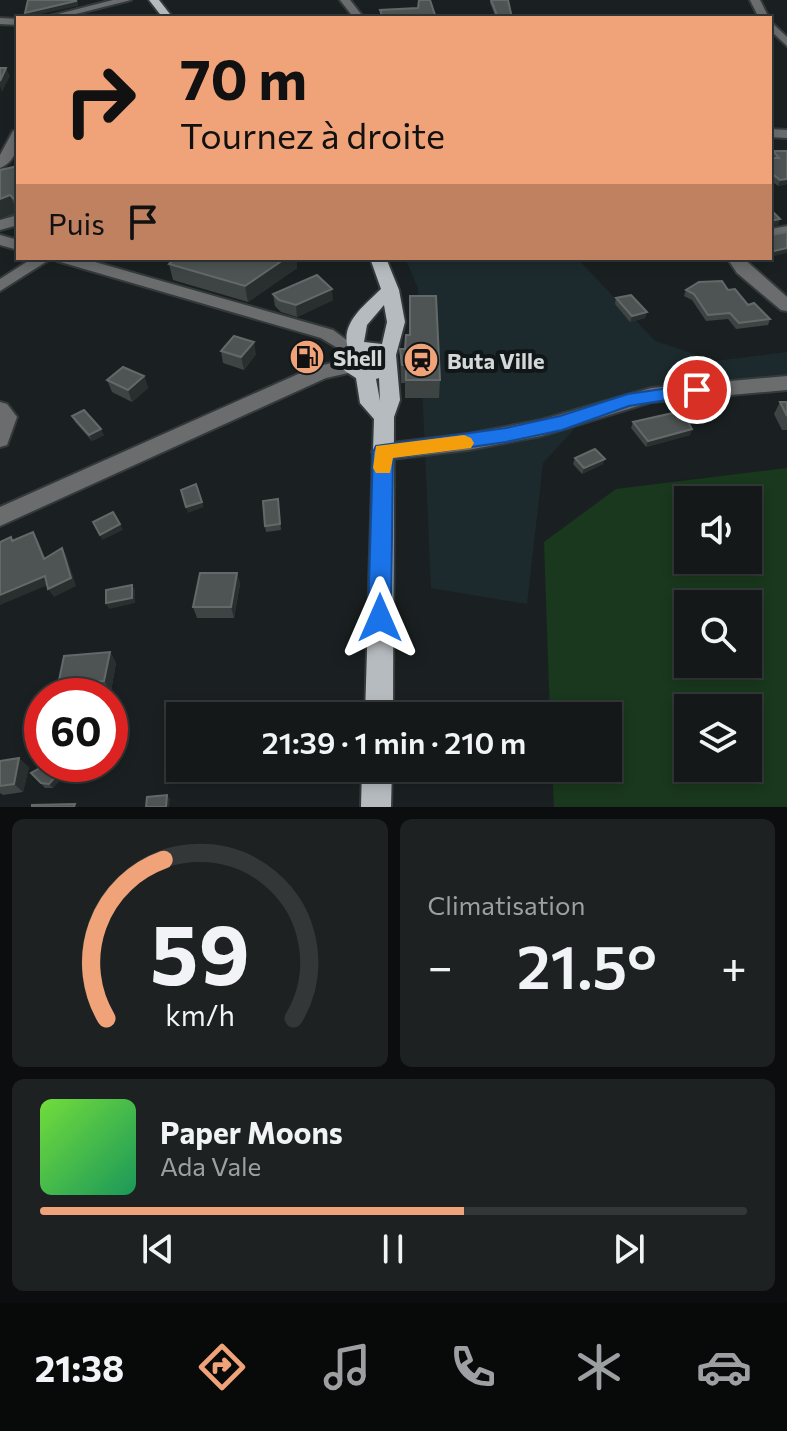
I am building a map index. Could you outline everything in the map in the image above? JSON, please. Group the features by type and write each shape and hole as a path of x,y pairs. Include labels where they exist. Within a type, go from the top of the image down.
{"main road":[{"path":"154,0 166,16"},
{"path":"379,260 390,290 396,322 386,361 391,384 384,417 379,702"},
{"path":"384,417 370,403 353,340 355,331 390,290"},
{"path":"357,360 374,348 386,361"},
{"path":"376,807 377,782"}],"street":[{"path":"58,16 126,0"},
{"path":"345,0 357,16"},
{"path":"772,26 787,43"},
{"path":"0,164 10,153 16,139"},
{"path":"0,286 41,260"},
{"path":"70,260 327,334 357,360"},
{"path":"736,260 787,306"},
{"path":"0,517 321,372 357,360"},
{"path":"383,452 468,442 541,428 651,395 787,383"},
{"path":"0,409 7,417 0,439"}],"shaded area":[{"path":"406,260 579,260 655,341 715,361 787,352 787,385 644,399 577,426 543,463 527,604 431,588 418,288"}],"green space":[{"path":"787,468 787,807 554,807 553,782 622,782 622,702 550,702 544,542 616,489"}],"building":[{"path":"28,0 76,0 76,1 25,13"},
{"path":"419,0 430,0 435,16 382,16 380,10 418,8"},
{"path":"491,0 508,0 512,16 497,16"},
{"path":"773,151 787,151 787,179 780,180 772,174 772,158 779,158"},
{"path":"16,166 16,198 10,195 0,199 0,170"},
{"path":"787,232 787,248 772,252 772,235"},
{"path":"173,260 283,260 245,286 169,264"},
{"path":"317,275 332,289 296,305 279,300 273,294"},
{"path":"722,281 728,290 735,289 748,305 754,303 770,319 739,323 730,313 708,315 694,294 686,290 699,282"},
{"path":"631,295 647,312 632,316 616,298"},
{"name":"Buta Ville","path":"410,296 436,296 440,380 406,380 406,365 402,365 400,349 405,349 406,335 410,335"},
{"path":"234,336 254,342 241,357 221,351"},
{"path":"123,367 144,376 128,390 107,380"},
{"path":"780,402 787,402 787,416"},
{"path":"84,410 101,429 89,435 72,416"},
{"path":"682,411 692,429 648,441 633,422"},
{"path":"595,449 605,459 584,468 575,458"},
{"path":"196,484 202,502 186,507 181,490"},
{"path":"278,499 280,524 265,526 263,501"},
{"path":"113,512 120,524 100,535 93,522"},
{"path":"33,532 44,559 62,548 71,578 48,589 45,576 0,595 0,542 11,537 12,541"},
{"path":"200,573 237,573 231,607 193,607"},
{"path":"132,585 132,598 106,603 106,590"},
{"path":"110,652 105,678 59,678 64,656"},
{"path":"19,758 14,784 0,786 0,761"},
{"path":"167,795 166,807 146,807 147,797"},
{"path":"75,804 74,807 32,807 32,805"}],"slow traffic":[{"path":"383,468 383,452 464,443"}],"place":[{"name":"Shell","path":"307,357"},
{"name":"Buta Ville","path":"421,360"}],"route":[{"path":"380,618 383,452 506,435 562,423 628,400 697,390"}]}
